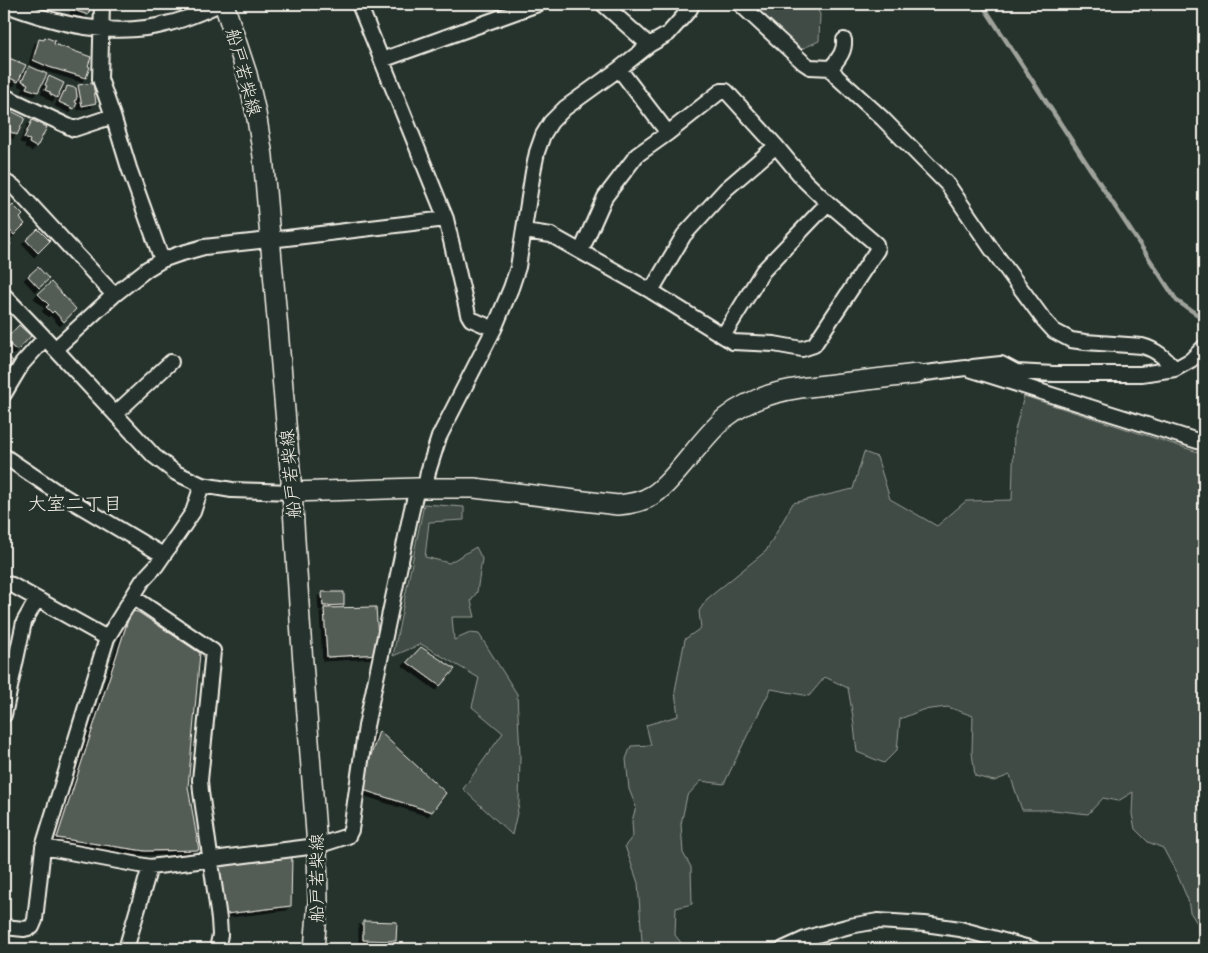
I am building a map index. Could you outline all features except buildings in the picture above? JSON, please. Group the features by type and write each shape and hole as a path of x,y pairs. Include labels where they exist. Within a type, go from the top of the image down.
{"street":[{"path":"4,4 64,24 101,30 117,30 139,29 170,23 222,4"},
{"path":"102,4 100,79 162,260"},
{"name":"船戸若柴線","path":"222,4 237,43 256,113 263,156 292,492 317,846 318,902 314,949"},
{"path":"359,4 446,219 468,314 471,319 494,329"},
{"path":"382,60 538,4"},
{"path":"603,4 649,45"},
{"path":"43,847 150,867 317,846 348,836 351,830 366,726 421,488 439,437 494,329 512,288 518,267 537,152 543,135 551,122 565,108 649,45 668,34 690,9 692,4"},
{"path":"740,4 804,63 810,67 831,68"},
{"path":"831,68 842,54 844,40"},
{"path":"831,68 837,78 882,118 948,184 990,248 1054,331 1071,340 1149,348 1159,352 1175,369"},
{"path":"618,69 668,133"},
{"path":"524,231 551,235 651,292 733,342 774,344 802,349 814,345 877,250 876,244 805,181 726,91 721,91 637,155 605,197 581,251"},
{"path":"4,96 74,129 113,116"},
{"path":"651,292 684,234 726,189 776,146"},
{"path":"4,181 14,187 114,295"},
{"path":"723,336 763,271 828,203"},
{"path":"4,394 22,364 147,269 162,260 204,247 446,219"},
{"path":"4,295 154,456 176,473 202,485 232,490 292,492 474,488 618,505 633,503 651,497 662,488 712,431 726,418 743,406 758,399 793,389 1001,364 1016,372 1141,374 1175,369 1191,360 1204,348"},
{"path":"115,414 171,362"},
{"path":"966,368 1204,443"},
{"path":"4,456 60,494 163,555"},
{"path":"4,927 24,929 32,927 35,920 43,847 107,638 143,580 156,566 193,512 202,485"},
{"path":"4,583 12,585 107,638"},
{"path":"133,597 213,651 200,780 219,919 220,935 217,949"},
{"path":"4,715 24,622 37,599"},
{"path":"126,949 150,867"},
{"path":"784,949 817,935 878,921 925,924 960,929 1006,946 1033,949"}],"shaded area":[{"path":"752,4 814,4 820,14 819,41 799,50"},
{"path":"1024,396 1204,454 1204,926 1197,923 1190,912 1188,900 1163,848 1148,842 1135,829 1132,814 1133,792 1118,801 1103,798 1088,814 1053,810 1022,810 1010,775 994,781 975,776 972,752 973,716 948,707 922,710 900,719 897,750 884,763 857,752 848,688 825,677 809,696 771,689 724,784 701,781 687,796 681,824 683,853 691,867 692,904 676,908 675,935 686,949 642,949 638,883 625,846 633,836 632,821 636,807 629,789 626,759 631,746 651,745 646,725 678,716 675,691 685,639 701,628 699,611 707,599 766,551 793,503 853,489 864,452 877,457 890,499 937,526 966,501 1012,500 1014,434"},
{"path":"424,504 464,507 464,520 429,522 425,557 449,563 476,547 482,559 477,592 471,601 475,617 452,617 454,640 470,633 479,634 517,694 520,755 519,804 512,835 463,789 503,733 472,707 479,678 421,644 393,656"}],"waterway":[{"path":"982,4 1177,301 1204,319"}],"district":[{"name":"大室二丁目","path":"75,503"}]}
